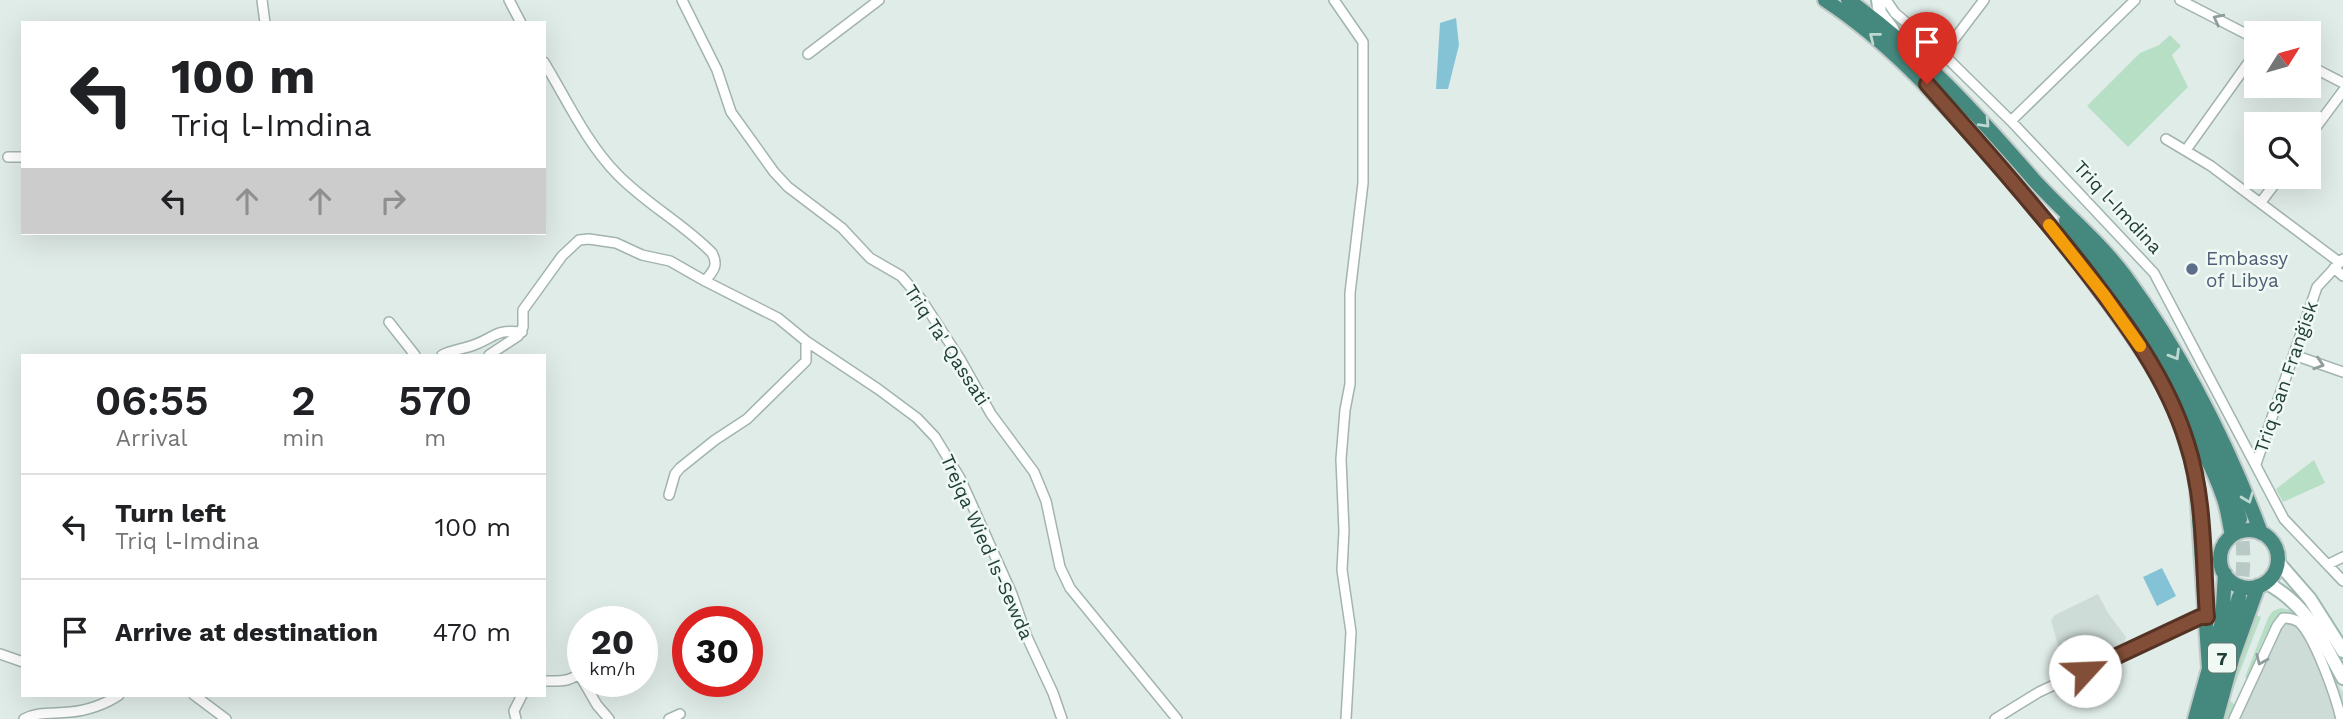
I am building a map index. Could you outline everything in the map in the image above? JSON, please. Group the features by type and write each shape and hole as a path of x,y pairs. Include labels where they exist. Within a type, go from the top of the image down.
{"highway":[{"name":"Triq l-Imdina","path":"1848,0 1902,40 1934,69 2038,184 2086,230 2125,276 2175,353 2212,419 2264,534 2275,547 2277,561"},
{"path":"1828,2 1890,49 1927,84 2037,209 2104,295 2187,421 2224,498 2232,535"},
{"name":"Triq l-Imdina","path":"2038,184 2136,313 2209,440 2230,487 2240,519"},
{"path":"2157,372 2180,424 2195,473 2209,669"},
{"path":"2264,534 2251,530 2232,535 2222,546 2221,568 2236,584 2243,587 2262,584 2276,570 2277,561"},
{"path":"2209,669 2222,622 2225,574"},
{"name":"7","path":"2219,715 2233,656 2262,584"},
{"name":"7","path":"2204,719 2239,597"},
{"name":"7","path":"2195,719 2209,669"}],"main road":[{"path":"1878,0 1880,13 1902,40"},
{"name":"Triq l-Imdina","path":"2277,561 2316,606 2343,651"},
{"path":"2262,584 2286,593 2304,611 2343,678"}],"street":[{"path":"261,0 265,21"},
{"path":"509,0 520,21"},
{"name":"Triq Ta' Qassati","path":"682,0 717,70 730,112 774,172 788,187 842,228 870,258 901,276 915,290 956,352 991,414 1034,472 1045,501 1060,567 1070,589 1177,719"},
{"path":"808,54 879,0"},
{"path":"1334,0 1363,42 1363,183 1350,293 1350,383 1341,459 1344,531 1342,570 1351,632 1346,719"},
{"name":"Triq l-Imdina","path":"1886,0 1895,13 1943,54 2011,121 2154,273 2284,519 2343,581"},
{"path":"1943,54 1984,0"},
{"path":"2011,121 2135,0"},
{"path":"2180,0 2244,33"},
{"path":"546,65 591,141 610,166 649,203 712,253 716,261 715,268 705,281"},
{"path":"2186,150 2244,69"},
{"path":"2321,72 2343,83"},
{"path":"2321,121 2343,91"},
{"path":"2166,139 2261,202 2339,263 2343,276"},
{"path":"8,157 21,157"},
{"path":"2261,202 2271,189"},
{"name":"Trejqa Wied Is-Sewda","path":"522,332 523,310 562,256 579,240 608,240 642,255 661,257 769,312 806,341 878,389 928,428 960,478 1007,583 1062,719"},
{"name":"Triq San Franġisk","path":"2256,464 2317,287 2339,263"},
{"path":"389,322 414,354"},
{"path":"445,354 477,344 494,334 522,332"},
{"path":"491,354 522,332"},
{"path":"669,495 675,474 680,468 747,419 806,361 806,341"},
{"path":"2294,355 2343,372"},
{"path":"2329,564 2343,557"},
{"path":"1995,719 2039,692 2200,617 2207,617"},
{"path":"2234,719 2283,618 2291,618 2300,623 2320,657 2341,715"},
{"path":"0,654 21,661"},
{"path":"546,681 567,680"},
{"path":"24,719 41,713 81,711 116,697"},
{"path":"197,697 226,719"},
{"path":"516,719 514,710 521,697"},
{"path":"593,697 609,719"},
{"path":"669,719 680,714"}],"shaded area":[{"path":"2098,594 2126,637 2122,649 2066,675 2051,620 2055,615"},
{"path":"2286,621 2305,628 2343,693 2343,719 2238,719 2281,625"}],"green space":[{"path":"2170,35 2181,46 2172,55 2188,87 2128,147 2087,106 2140,53 2159,45"},
{"path":"2314,460 2325,483 2283,502 2276,489"},
{"path":"2281,608 2290,610 2299,620 2292,614 2276,622 2264,640 2248,678 2245,677 2268,618 2273,611"},
{"path":"2251,613 2261,617 2229,700 2235,705 2228,719 2224,719 2226,701"}],"water":[{"path":"1456,18 1459,45 1448,89 1436,89 1440,23"},
{"path":"2162,568 2176,596 2157,606 2143,577"}],"tunnel":[{"path":"2239,597 2243,558 2240,519"}],"slow traffic":[{"path":"2049,225 2140,346"}],"place":[{"name":"Embassy of Libya","path":"2192,269"}],"route":[{"path":"1927,84 2037,209 2104,295 2159,376 2188,443 2197,487 2207,617 2200,617 2085,671"}]}
